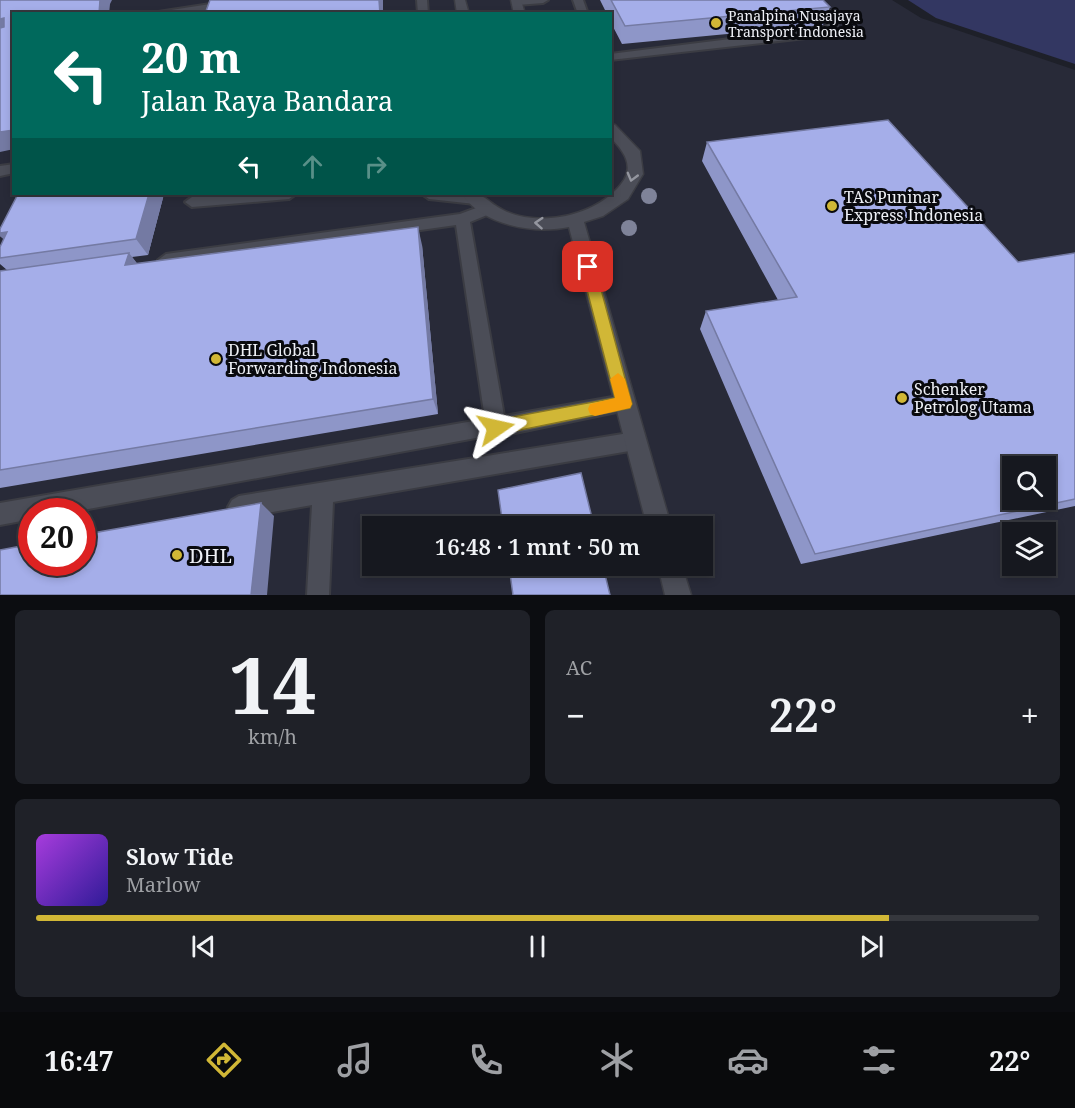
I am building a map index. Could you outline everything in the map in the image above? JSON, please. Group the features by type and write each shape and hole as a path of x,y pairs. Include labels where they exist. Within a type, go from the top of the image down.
{"street":[{"path":"477,201 503,216 529,222 557,224 576,221 609,208 621,198 634,175 632,152 625,141 612,130"},
{"path":"576,221 656,516"},
{"path":"673,576 678,595"}],"lane":[{"path":"518,5 543,0"},
{"path":"612,57 823,33 832,28 833,22 816,0"},
{"path":"154,12 191,4 244,3"},
{"path":"192,202 277,195"},
{"path":"436,195 477,201"},
{"path":"152,262 462,219 477,201"},
{"path":"462,219 496,428"},
{"path":"0,514 624,404"},
{"path":"217,511 635,441"},
{"path":"318,595 323,494"}],"shaded area":[{"path":"0,0 892,0 921,18 1075,70 1075,595 0,595"},
{"path":"908,0 1075,0 1075,64 936,18"}],"building":[{"path":"0,0 100,0 99,12 12,12 12,130 0,132 0,28 4,27 4,18 0,19"},
{"path":"210,0 379,0 380,12 206,12"},
{"path":"611,0 823,0 830,7 625,26"},
{"name":"Schenker Petrolog Utama","path":"888,120 1018,262 1075,253 1075,499 1056,503 1056,456 1002,456 1002,510 1023,510 815,554 706,311 797,297 707,142"},
{"path":"17,195 149,195 136,239 0,258 0,247 7,232 0,233"},
{"name":"DHL Global Forwarding Indonesia","path":"418,227 433,399 0,470 0,271 129,253 125,265"},
{"path":"581,473 592,516 502,516 498,490"},
{"name":"DHL","path":"261,503 251,595 0,595 0,550 18,547 18,576 96,576 96,532"},
{"path":"510,576 605,576 610,595 513,595"}],"slow traffic":[{"path":"595,409 624,404 618,379"}],"place":[{"name":"Panalpina Nusajaya Transport Indonesia","path":"716,23"},
{"name":"TAS Puninar Express Indonesia","path":"832,206"},
{"name":"DHL Global Forwarding Indonesia","path":"216,359"},
{"name":"Schenker Petrolog Utama","path":"902,398"},
{"name":"DHL","path":"177,555"}],"route":[{"path":"496,428 624,404 588,267"}]}
